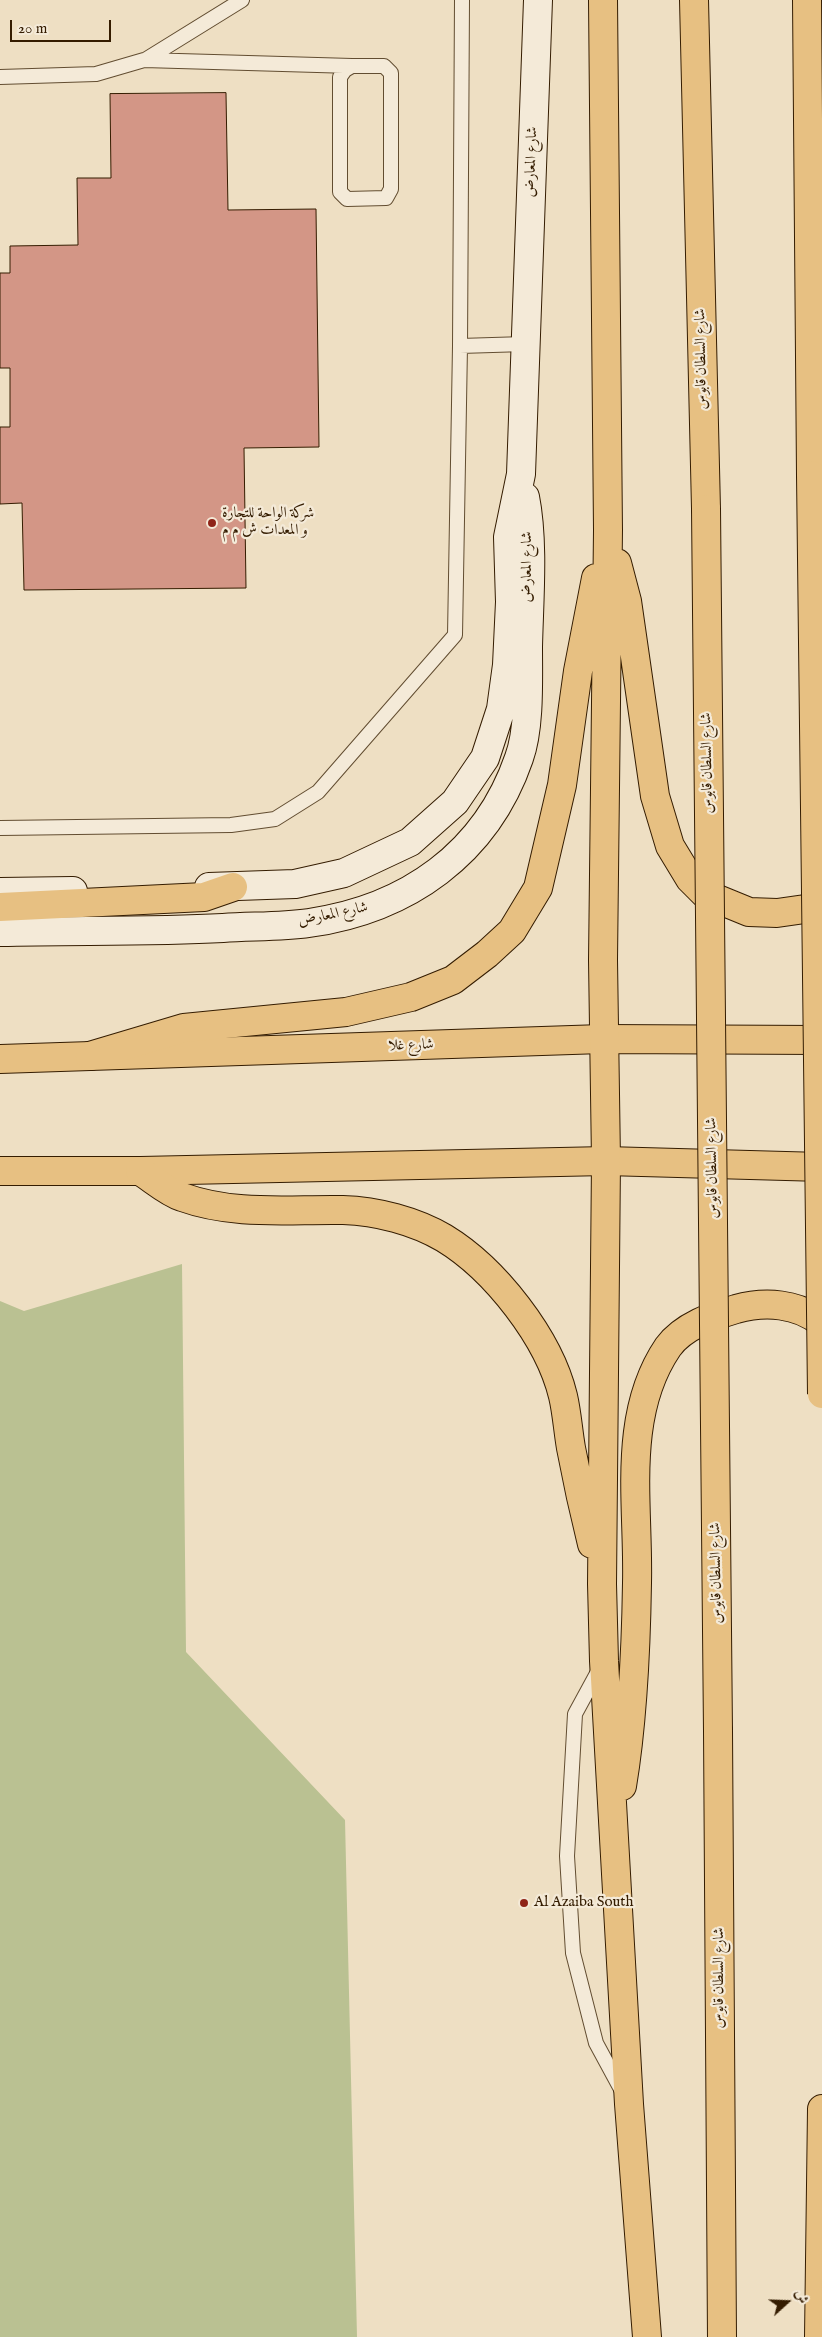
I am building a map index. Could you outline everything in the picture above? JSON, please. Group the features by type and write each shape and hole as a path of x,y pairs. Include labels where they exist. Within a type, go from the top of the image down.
{"main road":[{"name":"شارع المعارض","path":"0,892 295,884 344,873 410,842 455,802 485,758 501,709 507,665 510,602 508,537 520,474 538,0"},
{"path":"603,0 608,530 602,1039 606,1161 602,1584 604,1661 629,2104 647,2337"},
{"name":"شارع السلطان قابوس","path":"694,0 706,509 722,2337"},
{"path":"806,0 822,1394"},
{"name":"شارع المعارض","path":"0,932 191,930 308,923 358,912 412,891 461,853 494,813 520,757 528,702 529,573 528,510 520,474"},
{"path":"608,530 627,601 655,796 670,846 690,879 705,894 749,912 777,913 805,909 822,902"},
{"path":"90,1056 184,1028 346,1012 411,997 453,980 488,954 512,931 538,888 562,785 578,671 592,593 608,530"},
{"path":"0,907 204,897 233,887"},
{"name":"شارع غلا","path":"0,1059 602,1039 822,1040"},
{"path":"0,1172 140,1171 606,1161 822,1167"},
{"path":"140,1171 180,1197 224,1208 268,1212 345,1210 398,1218 444,1238 484,1269 515,1305 549,1355 563,1396 581,1497 602,1584"},
{"path":"614,1834 629,1745 637,1582 634,1487 640,1418 652,1379 669,1346 692,1326 714,1316 756,1304 792,1307 822,1323"},
{"path":"819,2337 822,2109"}],"lane":[{"path":"0,77 96,74 145,60 242,0"},
{"path":"0,828 231,825 275,820 318,792 455,635 460,346 462,0"},
{"path":"145,60 384,66 391,73 391,189 386,198 346,198 340,192 340,77 344,70 352,66"},
{"path":"460,346 525,344"},
{"path":"604,1661 575,1714 567,1866 573,1953 596,2043 629,2104"}],"green space":[{"path":"182,1264 186,1652 345,1820 357,2337 0,2337 0,1301 24,1311"}],"building":[{"path":"226,93 228,210 316,209 319,447 244,448 246,588 24,590 22,503 0,504 0,427 10,427 10,368 0,368 0,273 10,273 10,246 78,245 77,178 111,178 110,94"}],"place":[{"name":"شركة الواحة للتجارة و المعدات ش م م","path":"212,523"},
{"name":"Al Azaiba South","path":"524,1903"}]}
